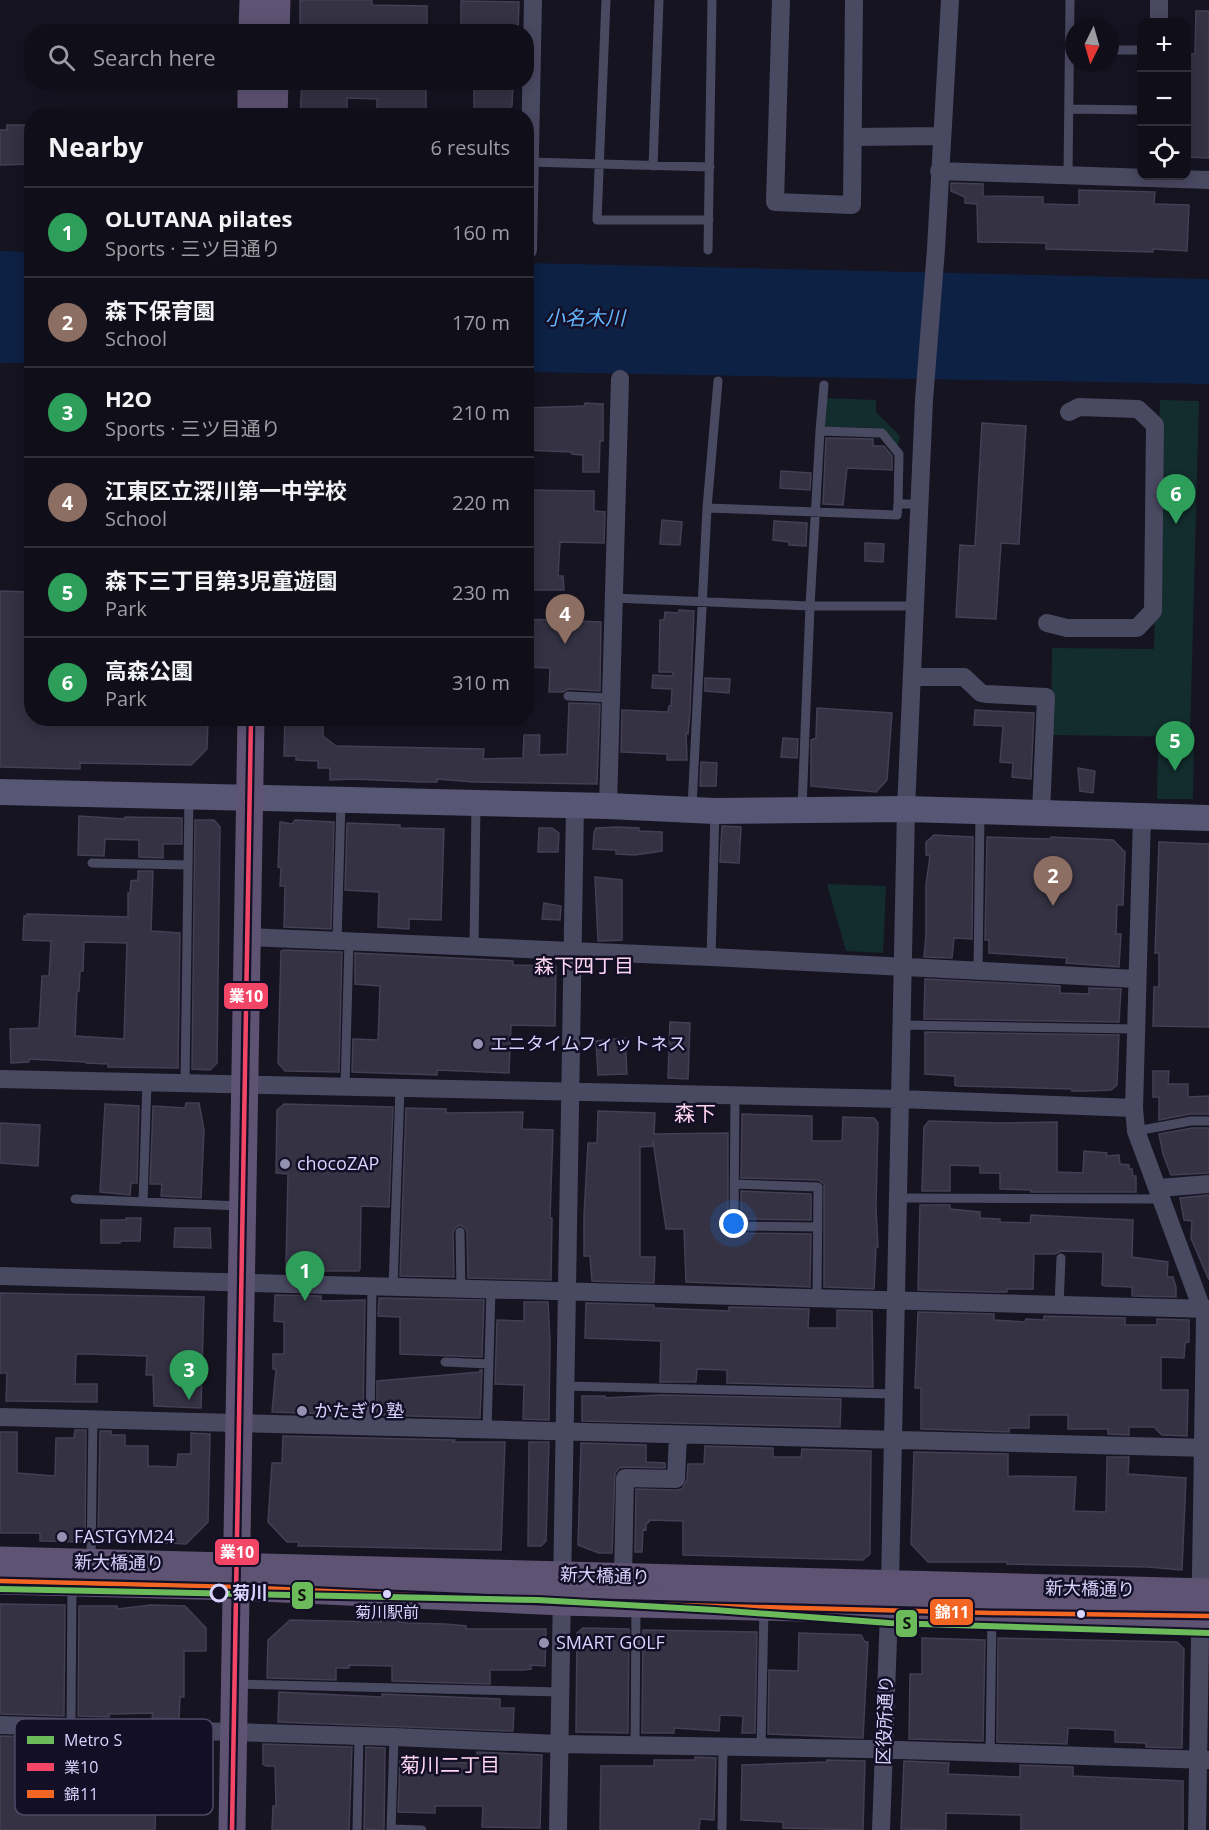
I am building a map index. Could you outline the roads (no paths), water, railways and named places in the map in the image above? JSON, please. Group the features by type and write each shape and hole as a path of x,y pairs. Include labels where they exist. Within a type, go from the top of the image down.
{"main road":[{"path":"252,24 253,0"},
{"path":"276,24 277,0"},
{"path":"251,90 251,108"},
{"path":"274,108 275,90"},
{"path":"232,1830 251,726"},
{"name":"新大橋通り","path":"0,1560 91,1563 236,1577 562,1602 764,1607 890,1597 992,1613 1205,1604"},
{"name":"新大橋通り","path":"0,1581 72,1583 236,1577 562,1575 623,1577 890,1597 1205,1604"}],"street":[{"path":"532,24 533,0"},
{"path":"781,0 775,202 852,205 854,0"},
{"name":"区役所通り","path":"881,1830 890,1597 906,809 924,400 936,249 950,0"},
{"path":"1159,0 1159,18"},
{"path":"529,90 529,108"},
{"path":"853,137 941,136"},
{"path":"939,171 1137,177"},
{"path":"1191,179 1209,180"},
{"path":"608,806 620,379"},
{"path":"1079,407 1138,409 1155,425 1153,611 1137,628 1067,628 1047,623 1067,619 1132,621 1145,609 1148,430 1134,417 1079,416 1069,412 1079,407"},
{"path":"913,677 964,677 981,693 1046,697 1041,813"},
{"path":"0,792 341,801 476,802 704,810 906,809 1209,818"},
{"path":"558,1830 575,806"},
{"path":"1142,816 1134,1108 1136,1131 1205,1309 1204,1760 1197,1830"},
{"path":"248,937 711,957 1137,979"},
{"path":"0,1079 900,1099 1134,1108"},
{"path":"1160,1194 1209,1184"},
{"path":"0,1276 1205,1309"},
{"path":"0,1417 1206,1448"},
{"path":"623,1577 625,1478 676,1479 678,1435"},
{"path":"0,1725 15,1725"},
{"path":"213,1732 559,1744 884,1750 1204,1760"}],"lane":[{"path":"606,0 597,220 709,220"},
{"path":"653,166 658,0"},
{"path":"708,250 712,0"},
{"path":"1070,0 1071,18"},
{"path":"1119,50 1137,50"},
{"path":"1068,175 1071,72"},
{"path":"1069,109 1137,110"},
{"path":"534,162 710,167"},
{"path":"711,957 704,810 702,602 707,508 718,381"},
{"path":"802,809 810,606 824,385"},
{"path":"707,508 897,515 899,454 882,433 820,431"},
{"path":"897,504 921,504"},
{"path":"613,598 810,606 915,606"},
{"path":"568,696 611,698"},
{"path":"185,1083 189,797"},
{"path":"341,801 345,1087"},
{"path":"474,946 476,802"},
{"path":"978,972 980,811"},
{"path":"92,863 188,865"},
{"path":"901,1025 1136,1029"},
{"path":"143,1202 147,1082"},
{"path":"393,1287 400,1088"},
{"path":"735,1096 734,1226 818,1227"},
{"path":"1136,1131 1191,1121 1209,1121"},
{"path":"734,1184 818,1187 817,1298"},
{"path":"899,1198 1160,1194"},
{"path":"75,1199 243,1206"},
{"path":"460,1232 461,1288"},
{"path":"1059,1305 1061,1257"},
{"path":"370,1427 372,1286"},
{"path":"486,1430 491,1289"},
{"path":"445,1362 489,1364"},
{"path":"565,1386 894,1394"},
{"path":"91,1563 93,1419"},
{"path":"71,1719 72,1583"},
{"path":"635,1745 637,1604"},
{"path":"761,1748 764,1607"},
{"path":"990,1754 992,1613"},
{"path":"235,1684 560,1692"},
{"path":"357,1830 359,1736"},
{"path":"394,1737 392,1829 422,1830"},
{"path":"722,1830 723,1747"}],"water":[{"path":"0,251 24,252 24,363 0,363"},
{"name":"小名木川","path":"534,263 1209,279 1209,384 534,372"}],"metro line":[{"name":"S","path":"0,1589 538,1600 889,1623 1209,1633"}],"place":[{"name":"高森公園","path":"1176,524"},
{"name":"江東区立深川第一中学校","path":"565,644"},
{"name":"森下三丁目第3児童遊園","path":"1175,771"},
{"name":"森下保育園","path":"1053,906"},
{"name":"エニタイムフィットネス","path":"478,1044"},
{"name":"chocoZAP","path":"285,1164"},
{"name":"OLUTANA pilates","path":"305,1301"},
{"name":"H2O","path":"189,1400"},
{"name":"かたぎり塾","path":"302,1411"},
{"name":"FASTGYM24","path":"62,1537"},
{"name":"菊川","path":"219,1593"},
{"name":"菊川駅前","path":"387,1594"},
{"name":"SMART GOLF","path":"544,1643"}],"district":[{"name":"森下四丁目","path":"584,966"},
{"name":"森下","path":"695,1114"},
{"name":"菊川二丁目","path":"450,1765"}]}
